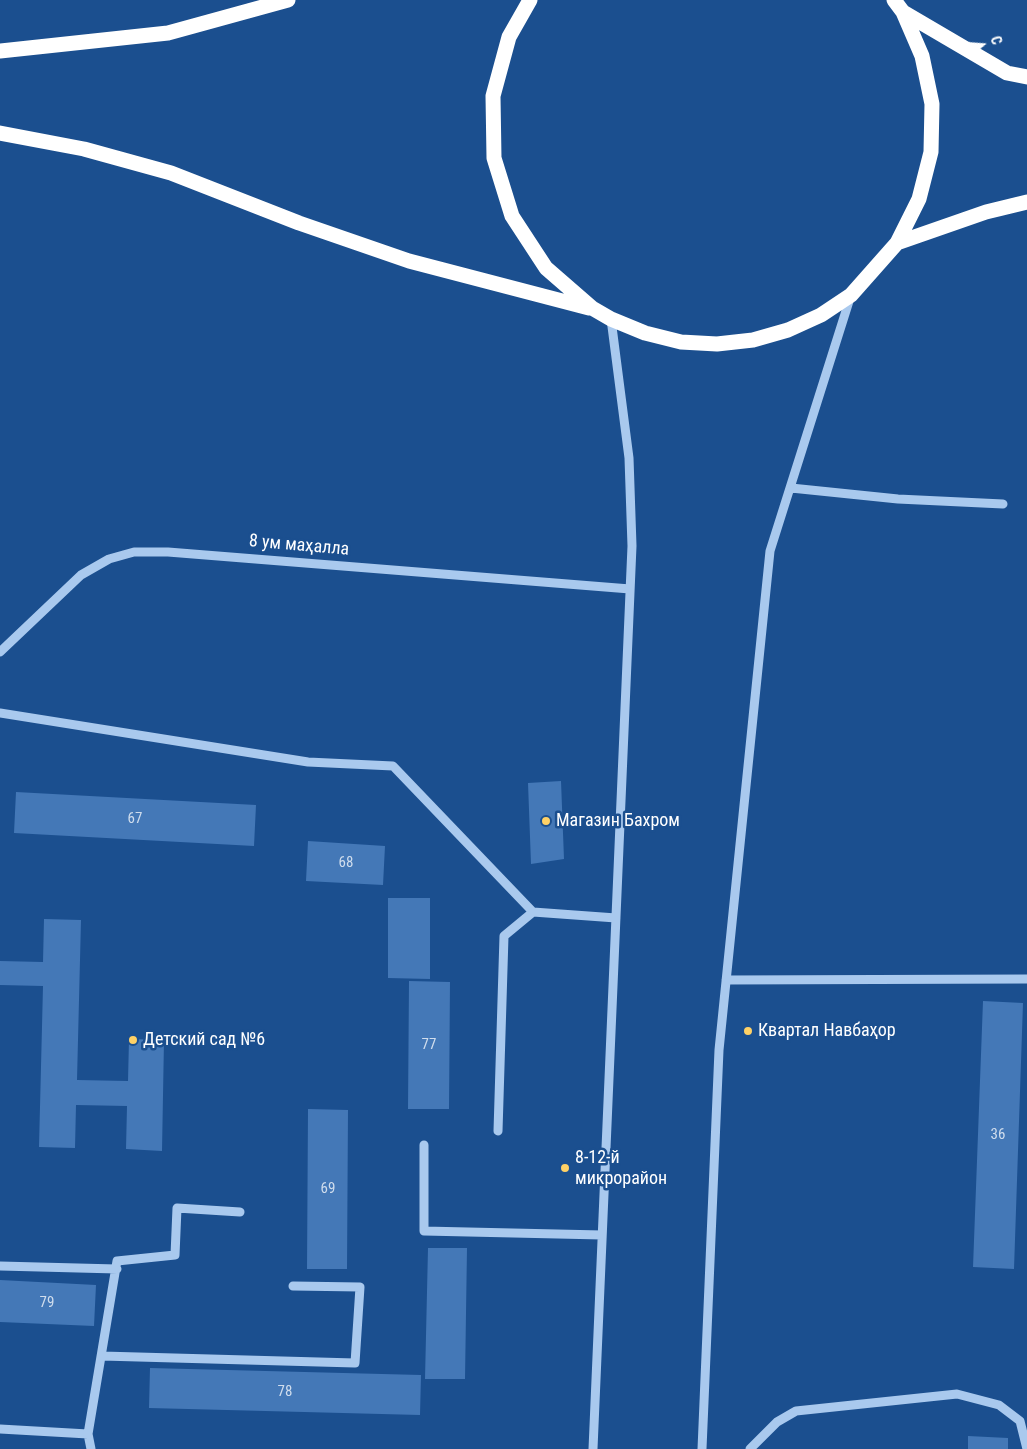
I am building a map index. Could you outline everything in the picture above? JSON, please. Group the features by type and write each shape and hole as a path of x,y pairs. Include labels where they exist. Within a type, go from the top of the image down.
{"highway":[{"path":"0,51 168,32 288,0"},
{"path":"530,0 508,37 493,96 494,158 512,216 546,268 592,308 612,320 645,333 681,342 717,344 753,340 788,330 821,315 851,295 898,243 919,199 931,152 932,114 932,104 922,56 898,6"},
{"path":"898,6 1007,73 1027,77"},
{"path":"0,133 84,149 171,173 299,223 409,260 592,308"},
{"path":"898,243 986,212 1027,202"}],"street":[{"path":"702,1449 719,1050 770,551 851,295"},
{"path":"593,1449 632,546 629,458 612,320"},
{"path":"791,488 898,499 1003,504"},
{"name":"8 ум маҳалла","path":"0,652 81,576 110,559 134,552 168,552 630,589"},
{"path":"0,713 308,762 392,766 533,912 616,918"},
{"path":"498,1131 504,936 533,912"},
{"path":"726,980 1027,979"},
{"path":"424,1145 424,1231 602,1235"},
{"path":"91,1449 88,1434 117,1261 175,1255 177,1208 240,1212"},
{"path":"0,1266 117,1270"},
{"path":"102,1356 355,1364 360,1287 293,1286"},
{"path":"750,1449 777,1422 796,1411 957,1394 999,1405 1020,1421 1027,1449"},
{"path":"0,1429 88,1434"}],"building":[{"name":"Магазин Бахром","path":"561,781 564,859 531,864 528,783"},
{"path":"16,792 256,805 254,846 14,833"},
{"path":"308,841 385,846 383,885 306,881"},
{"path":"388,898 430,898 430,979 388,978"},
{"path":"44,919 81,920 77,1080 128,1081 129,1039 164,1040 162,1151 126,1149 127,1106 76,1105 75,1148 39,1147 43,986 0,985 0,961 43,962"},
{"path":"409,981 450,982 449,1109 408,1109"},
{"path":"983,1001 1023,1003 1014,1269 973,1267"},
{"path":"308,1109 348,1110 347,1269 307,1269"},
{"path":"428,1248 467,1248 465,1379 425,1379"},
{"path":"0,1280 96,1285 94,1326 0,1322"},
{"path":"150,1368 421,1375 420,1415 149,1408"},
{"path":"968,1436 1008,1438 1008,1449 968,1449"}],"place":[{"name":"Магазин Бахром","path":"546,821"},
{"name":"Квартал Навбаҳор","path":"748,1031"},
{"name":"Детский сад №6","path":"133,1040"},
{"name":"8-12-й микрорайон","path":"565,1168"}]}
